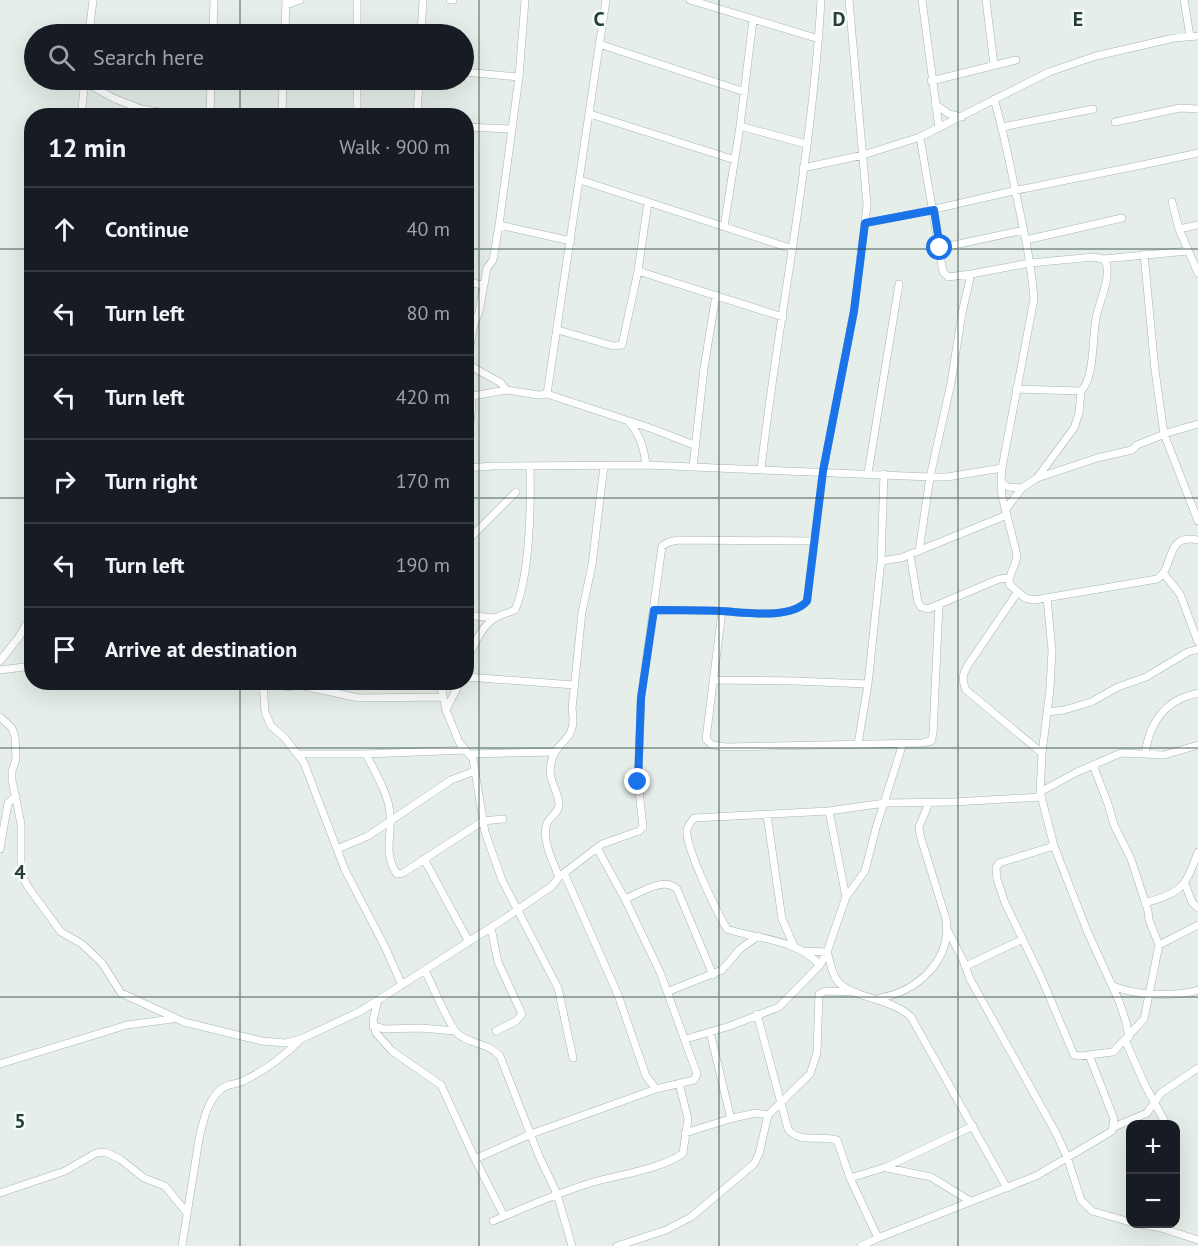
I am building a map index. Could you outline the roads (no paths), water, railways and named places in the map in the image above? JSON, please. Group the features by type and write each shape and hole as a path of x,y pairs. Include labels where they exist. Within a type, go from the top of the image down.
{"street":[{"path":"91,24 93,0"},
{"path":"213,24 214,0"},
{"path":"285,24 286,2 300,0"},
{"path":"357,0 357,24"},
{"path":"422,24 423,0"},
{"path":"474,323 479,312 487,268 493,260 499,225 519,77 525,0"},
{"path":"547,394 606,0"},
{"path":"690,0 819,39"},
{"path":"761,469 793,249 819,39 821,0"},
{"path":"654,610 770,613 793,610 807,601 823,471 854,311 867,205 849,0"},
{"path":"922,0 939,128"},
{"path":"986,0 994,65"},
{"path":"803,168 863,155 920,137 1048,72 1096,56 1174,38 1194,36 1184,0"},
{"path":"724,227 740,126 753,20"},
{"path":"599,44 744,92"},
{"path":"931,81 1016,60"},
{"path":"474,73 519,77"},
{"path":"82,108 84,90"},
{"path":"100,90 138,108"},
{"path":"210,108 211,90"},
{"path":"282,108 283,90"},
{"path":"357,90 357,108"},
{"path":"417,108 418,90"},
{"path":"994,99 1024,230 1034,299 1002,468 1001,482 1006,513 1017,555 1016,565 1009,581"},
{"path":"935,104 949,114 962,117"},
{"path":"1115,122 1180,108 1198,109"},
{"path":"1002,127 1093,109"},
{"path":"590,114 735,160"},
{"path":"740,126 806,144"},
{"path":"474,127 511,129"},
{"path":"920,137 946,276 971,274 1030,263 1188,251"},
{"path":"865,223 1126,170 1198,153"},
{"path":"580,180 793,249"},
{"path":"558,330 613,346 622,345 638,271 648,202"},
{"path":"1172,202 1179,229 1198,273"},
{"path":"1026,240 1122,218"},
{"path":"499,225 571,241"},
{"path":"1179,229 1198,225"},
{"path":"940,248 1024,230"},
{"path":"1144,254 1155,370 1164,434 1198,521"},
{"path":"881,561 918,551 1006,513 1022,488 1036,478 1074,428 1079,412 1081,391 1086,386 1096,319 1106,282 1107,265 1103,259"},
{"path":"638,271 783,317"},
{"path":"918,551 930,477 951,383 962,313 971,274"},
{"path":"474,283 483,285"},
{"path":"868,473 899,284"},
{"path":"693,467 704,368 716,295"},
{"path":"474,368 501,384 506,390"},
{"path":"1016,389 1081,391"},
{"path":"474,396 506,390 547,394 694,445"},
{"path":"629,422 644,447 646,465"},
{"path":"1036,478 1097,458 1132,450 1137,445 1164,434 1198,424"},
{"path":"474,467 646,465 930,477 947,477 1002,468"},
{"path":"604,466 592,565 582,612 572,709 574,725 564,744 555,752 550,764 550,780 559,805 557,812 549,819 546,828 549,852 618,995 646,1076 656,1089"},
{"path":"474,646 484,629 494,618 515,610 519,600 531,505 530,467"},
{"path":"858,744 868,684 881,561 884,474"},
{"path":"1001,482 1008,487 1022,488"},
{"path":"474,534 516,492"},
{"path":"910,554 918,602 921,607 927,609 999,579 1009,581 1017,593 1034,600 1081,590 1158,579 1167,569 1169,554 1182,540 1191,538 1198,540"},
{"path":"0,717 12,728 15,737 16,759 12,771 21,824 21,874 61,932 82,944 102,963 121,993 175,1018 262,1041 286,1043 301,1039 361,1011 552,886 562,875 602,844 639,831 643,827 638,782 641,698 662,546 669,542 814,541"},
{"path":"1164,574 1180,594 1198,642"},
{"path":"1017,593 968,665 962,681 966,690 1042,753"},
{"path":"1047,598 1052,650 1040,795 1054,846 1088,933 1113,986 1126,1022 1127,1038 1163,1120"},
{"path":"722,611 706,739 712,745 726,747 922,743 931,741 939,605"},
{"path":"474,616 494,618"},
{"path":"0,661 24,628"},
{"path":"1048,712 1090,702 1118,687 1146,677 1188,652 1198,649"},
{"path":"0,670 24,668"},
{"path":"474,678 574,685"},
{"path":"713,680 868,684"},
{"path":"263,690 266,712 271,726 304,763 345,870 402,985"},
{"path":"324,690 358,698 442,697"},
{"path":"441,690 446,710 459,742 468,752 475,771 485,832 502,880 558,988 573,1058"},
{"path":"446,710 456,690"},
{"path":"1145,754 1153,726 1162,712 1179,699 1198,693"},
{"path":"686,1039 779,1007 820,965 827,952 846,897 865,871 903,743"},
{"path":"820,965 794,946 727,929 712,903 689,845 687,831 694,818 829,811 885,803 929,803 1040,795 1093,765 1121,753 1164,755 1198,745"},
{"path":"298,754 555,752"},
{"path":"366,754 391,813 388,855 397,874 403,873 483,821 503,819"},
{"path":"1054,846 999,863 996,868 997,879 1005,903 1074,1055 1113,1052 1144,1018 1160,945 1149,920 1131,859 1114,825 1093,765"},
{"path":"337,849 368,836 452,780 475,771"},
{"path":"0,849 8,803 16,796"},
{"path":"929,803 919,827 920,835 943,905 948,931 970,979 1046,1113 1067,1157 1081,1200 1092,1211 1126,1220"},
{"path":"829,811 846,897"},
{"path":"767,815 782,919 794,946"},
{"path":"475,1159 531,1134 656,1089 697,1077 669,991 626,899 597,848"},
{"path":"1145,903 1173,893 1185,884 1198,852"},
{"path":"424,859 469,942"},
{"path":"626,899 664,883 672,883 677,889 712,975"},
{"path":"1185,884 1192,902 1198,908"},
{"path":"1160,945 1198,925"},
{"path":"491,928 498,962 522,1014 516,1021 496,1031"},
{"path":"879,999 893,996 918,983 931,970 944,950 948,931"},
{"path":"669,991 722,970 740,949 758,936"},
{"path":"966,966 1023,939"},
{"path":"803,951 827,952"},
{"path":"827,952 836,979 855,992"},
{"path":"425,970 455,1031 465,1039 488,1046 500,1056 557,1194 572,1246"},
{"path":"1113,986 1129,991 1149,993 1187,993 1198,990"},
{"path":"617,1246 666,1230 691,1216 748,1170 759,1154 768,1115 810,1074 818,1053 819,994 826,991 855,992 879,999 894,1005 911,1017 1007,1188"},
{"path":"378,1000 373,1026 376,1033 392,1051 441,1085 504,1216"},
{"path":"757,1014 788,1129 793,1135 801,1137 837,1140 850,1178 878,1238"},
{"path":"0,1064 127,1025 175,1018"},
{"path":"373,1026 385,1029 421,1028 455,1031"},
{"path":"710,1032 730,1115 733,1118"},
{"path":"182,1246 202,1124 214,1096 226,1085 240,1083 282,1057 301,1039"},
{"path":"1089,1054 1114,1119 1114,1127"},
{"path":"861,1246 1036,1176 1112,1131 1114,1127 1147,1113 1169,1086 1198,1068"},
{"path":"493,1221 557,1194 653,1167 678,1157 683,1153 688,1119 679,1083"},
{"path":"685,1132 756,1113 768,1115"},
{"path":"850,1178 886,1167 973,1126"},
{"path":"0,1193 65,1171 96,1153 105,1152 120,1159 144,1178 165,1186 188,1213"},
{"path":"886,1167 931,1177 969,1201"},
{"path":"1161,1228 1198,1240"}]}
